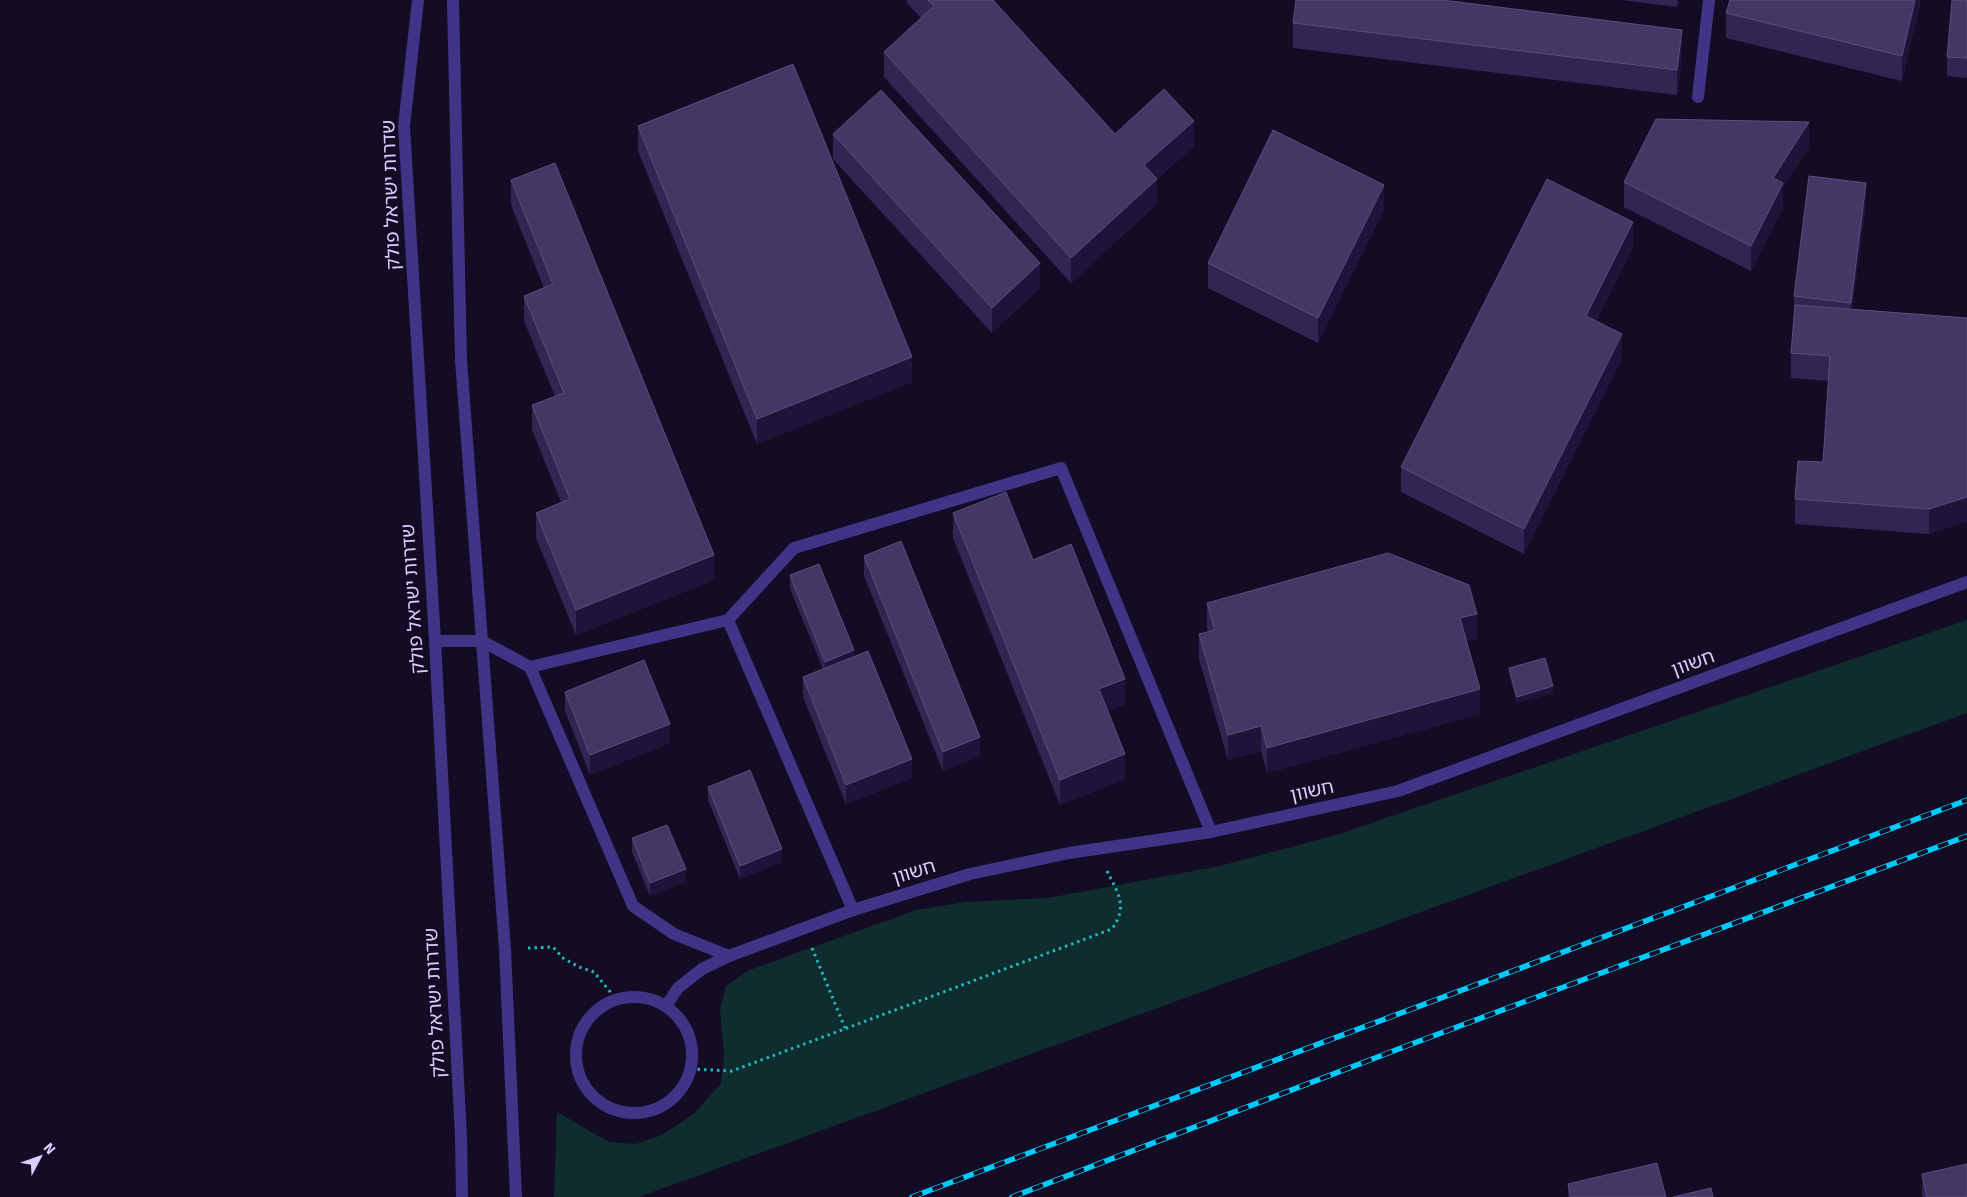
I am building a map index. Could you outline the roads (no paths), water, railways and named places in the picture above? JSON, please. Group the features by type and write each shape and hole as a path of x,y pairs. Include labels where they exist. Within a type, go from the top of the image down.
{"street":[{"name":"שדרות ישראל פולק","path":"418,0 404,126 435,641 461,1136 462,1197"},
{"path":"453,0 461,360 505,949 516,1197"},
{"path":"1698,97 1709,0"},
{"path":"530,667 728,620 794,548 1061,468 1211,832"},
{"name":"חשוון","path":"666,1006 678,988 702,969 729,956 853,910 970,874 1096,849 1211,832 1398,791 1967,582"},
{"path":"728,620 853,910"},
{"path":"435,641 482,641 530,667 633,906 674,934 729,956"},
{"path":"636,996 652,999 666,1006 678,1017 687,1030 692,1045 691,1069 681,1091 670,1102 652,1112 632,1114 612,1110 595,1099 582,1083 576,1063 576,1043 584,1024 598,1009 616,999 636,996"}],"railway":[{"path":"912,1197 1967,800"},
{"path":"1012,1197 1409,1045 1967,836"}]}
